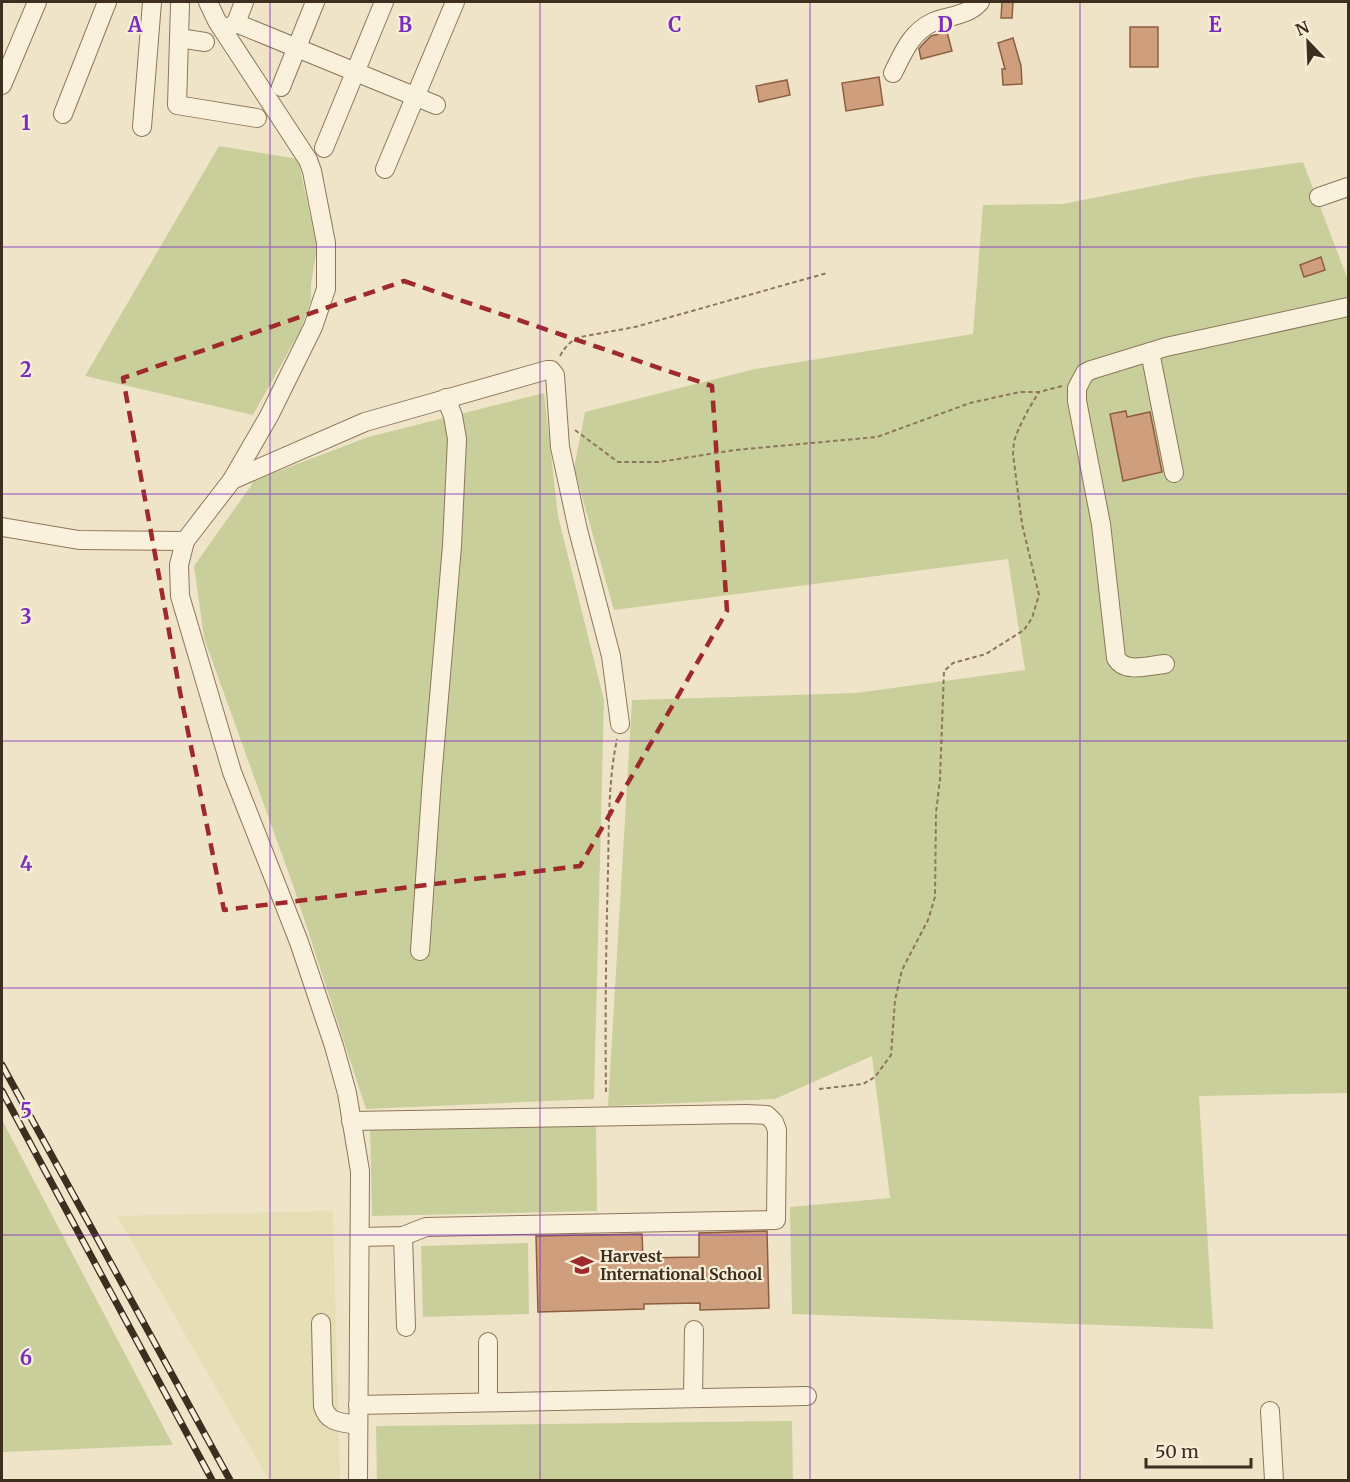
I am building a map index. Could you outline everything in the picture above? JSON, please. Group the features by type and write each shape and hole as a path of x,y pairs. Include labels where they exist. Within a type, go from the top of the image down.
{"street":[{"path":"2,85 37,2"},
{"path":"63,114 107,2"},
{"path":"142,127 152,2"},
{"path":"177,3 185,8 203,2"},
{"path":"208,2 230,27 308,160 326,243 326,289 313,327 269,416 232,480 185,541 178,565 180,596 232,772 299,942 347,1093 360,1171 358,1480"},
{"path":"230,27 244,2"},
{"path":"281,87 315,2"},
{"path":"324,148 384,2"},
{"path":"385,169 455,2"},
{"path":"893,73 908,43 920,30 932,22 970,10 980,2"},
{"path":"177,3 179,38 177,105 257,118"},
{"path":"230,27 297,48 436,105"},
{"path":"179,38 206,42"},
{"path":"1319,198 1348,187"},
{"path":"1165,664 1127,668 1116,658 1101,524 1077,401 1077,388 1085,374 1091,370 1150,352 1348,307"},
{"path":"1150,352 1174,473"},
{"path":"232,480 364,422 551,370 555,375 560,447 578,530 611,656 620,724"},
{"path":"420,951 452,546 457,439 453,416 446,398"},
{"path":"2,527 79,540 185,541"},
{"path":"351,1120 745,1114 767,1115 774,1122 777,1130 776,1220 426,1227 403,1236 361,1237"},
{"path":"403,1236 406,1327"},
{"path":"321,1323 325,1414 332,1421 358,1425"},
{"path":"693,1398 694,1330"},
{"path":"488,1342 488,1401"},
{"path":"358,1405 807,1396"},
{"path":"1270,1411 1274,1480"}],"path":[{"path":"551,370 566,345 573,339 635,327 827,273"},
{"path":"558,417 618,462 659,462 735,450 877,437 970,403 1020,392 1040,392 1060,387 1085,374"},
{"path":"819,1089 862,1084 875,1077 891,1055 895,1000 902,970 928,920 935,897 936,813 940,779 944,671 953,663 986,654 1024,630 1032,618 1039,595 1022,525 1013,454 1017,434 1028,410 1040,392"},
{"path":"606,1092 605,982 610,817 612,765 620,724"}],"highlighted area":[{"path":"404,281 712,386 727,611 580,866 224,910 180,692 123,378"}],"shaded area":[{"path":"333,1211 340,1480 269,1480 117,1216"}],"green space":[{"path":"219,146 298,159 317,248 311,299 301,329 253,415 85,376"},
{"path":"1303,162 1348,280 1348,1093 1199,1096 1213,1329 792,1314 790,1207 890,1198 872,1056 775,1099 608,1106 632,700 856,693 1025,670 1008,559 614,610 574,468 585,412 755,369 973,334 983,205 1063,204 1198,177"},
{"path":"544,393 558,516 604,700 594,1099 366,1109 294,888 204,638 194,566 255,480 368,437"},
{"path":"2,1120 173,1445 2,1452"},
{"path":"596,1122 597,1211 372,1216 370,1127"},
{"path":"528,1243 529,1314 423,1317 421,1246"},
{"path":"792,1421 793,1480 377,1480 376,1426"}],"building":[{"path":"1002,2 1013,2 1012,18 1001,18"},
{"path":"1130,27 1158,27 1158,67 1130,67"},
{"path":"947,32 952,51 921,59 919,49 922,45 931,36"},
{"path":"1013,38 1021,66 1022,84 1003,85 1002,69 1005,69 998,43"},
{"path":"879,77 883,105 846,111 842,83"},
{"path":"787,80 790,95 759,102 756,86"},
{"path":"1321,257 1325,270 1304,277 1300,265"},
{"path":"1126,411 1127,417 1150,412 1162,472 1123,481 1110,414"},
{"path":"767,1231 769,1308 700,1310 700,1303 644,1304 644,1309 538,1312 536,1236 642,1234 643,1258 699,1257 699,1233"}],"railway":[{"path":"2,1065 230,1480"},
{"path":"2,1091 212,1480"}],"place":[{"name":"Harvest International School","path":"582,1265"}]}
